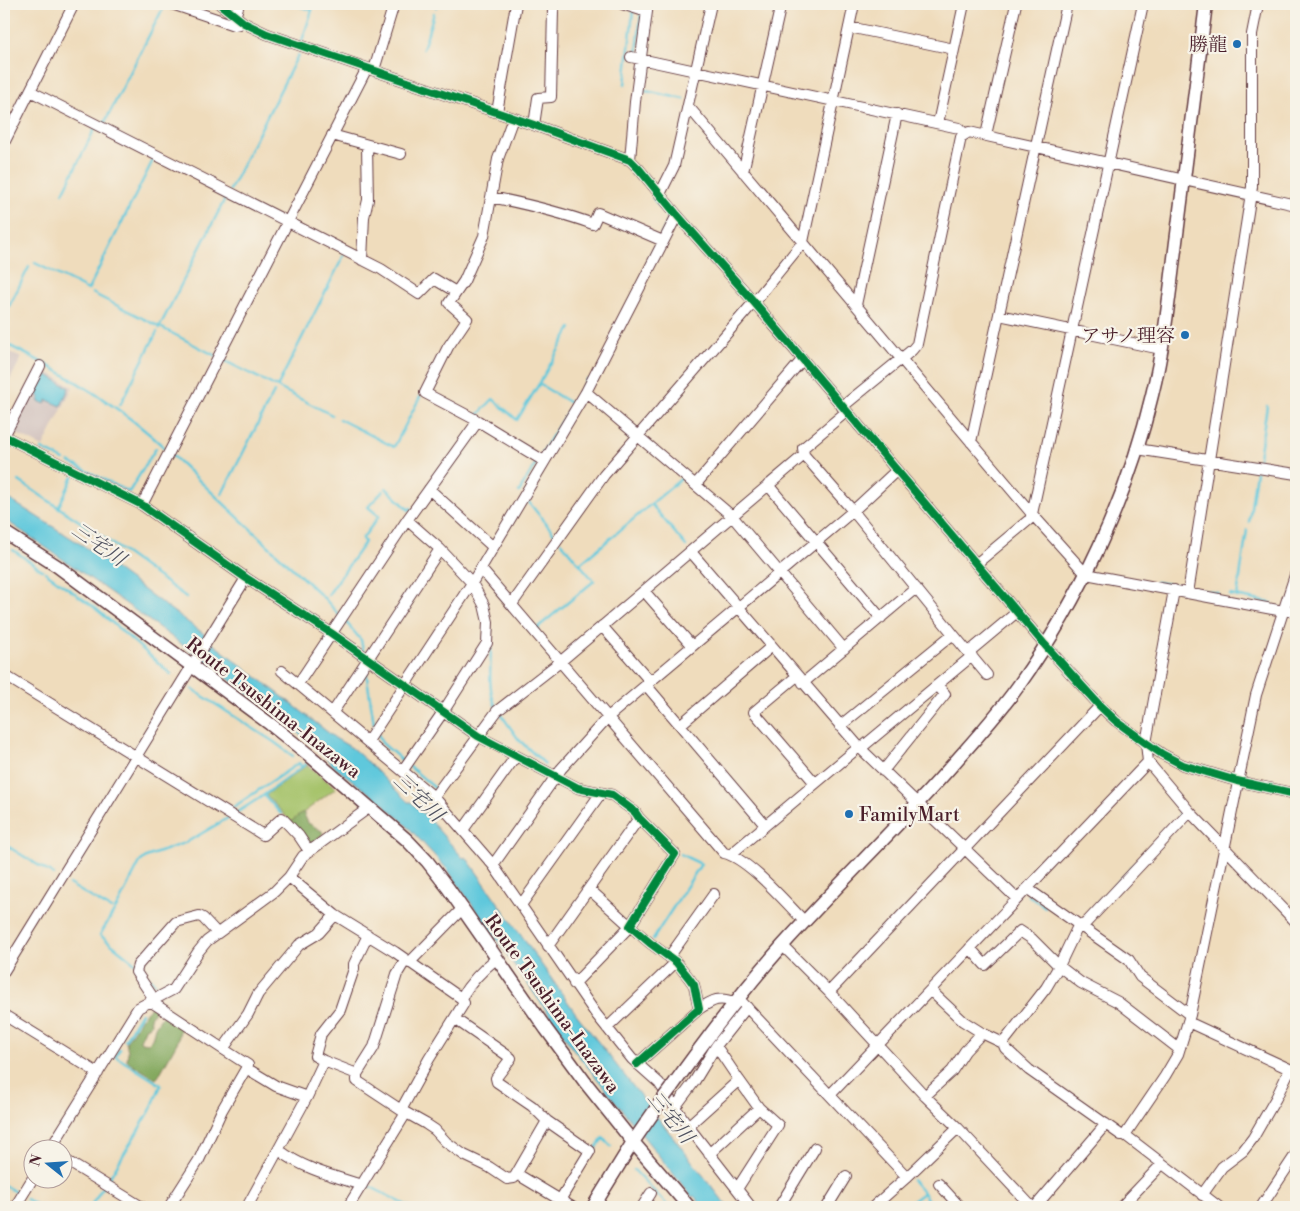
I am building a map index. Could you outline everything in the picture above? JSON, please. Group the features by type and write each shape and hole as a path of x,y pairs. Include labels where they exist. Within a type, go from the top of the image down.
{"main road":[{"path":"593,1207 635,1139 670,1088 741,1003 783,946 985,729 1019,685 1045,645 1086,574 1117,504 1137,449 1153,394 1167,313 1206,4"},
{"name":"Route Tsushima-Inazawa","path":"4,532 65,572 192,664 285,736 407,840 427,861 462,908 546,1029 689,1207"}],"street":[{"path":"4,143 74,4"},
{"path":"172,4 234,26 240,20 239,4"},
{"path":"220,4 240,20 266,34 497,112 630,160 754,302 1045,645 1100,706 1116,721 1146,743 1183,765 1237,781 1296,794"},
{"path":"142,505 332,135 370,69 394,4"},
{"path":"497,112 516,4"},
{"path":"534,125 538,98 551,97 554,10 556,4"},
{"path":"622,4 648,8 636,58 630,160"},
{"path":"660,194 674,166 711,4"},
{"path":"744,172 781,4"},
{"path":"512,604 604,474 754,302 803,242 854,4"},
{"path":"938,123 964,4"},
{"path":"986,135 1016,4"},
{"path":"971,442 1067,4"},
{"path":"976,564 1030,519 1032,514 1143,4"},
{"path":"1188,593 1251,195 1252,34 1258,4"},
{"path":"849,27 954,49"},
{"path":"636,58 938,123 959,128 964,134"},
{"path":"30,91 381,269 419,294 434,279 456,292"},
{"path":"688,106 1032,514 1086,574 1282,611 1296,611"},
{"path":"856,305 898,114"},
{"path":"513,118 498,159 484,236 464,281 449,303 467,319 448,347 425,393 478,421 544,461"},
{"path":"987,675 853,511 804,455 803,448 917,344 961,138 969,132 986,135 1296,205"},
{"path":"332,135 401,154"},
{"path":"362,260 364,217 368,200 367,146"},
{"path":"491,197 532,205 593,224 598,213 663,241"},
{"path":"368,741 472,583 586,392 677,215"},
{"path":"999,315 1161,349"},
{"path":"696,484 802,360"},
{"path":"40,366 4,436 142,505 478,736 578,788 612,795 635,812 675,854 630,926 574,984"},
{"path":"586,392 732,516 844,649"},
{"path":"298,684 407,520 478,421"},
{"path":"1137,449 1208,462 1296,474"},
{"path":"434,797 496,711 560,662 804,455"},
{"path":"493,865 556,776 608,717 853,511 896,471"},
{"path":"768,485 881,618"},
{"path":"429,489 494,547"},
{"path":"403,770 488,643 488,622 484,605 472,583 440,549 407,520"},
{"path":"333,712 369,660 440,549"},
{"path":"691,552 859,748 1017,899"},
{"path":"481,568 724,853 754,871 805,922"},
{"path":"1125,1135 1165,1076 1180,1049 1189,1019 1256,695 1296,572"},
{"path":"4,971 246,578"},
{"path":"816,783 754,712 844,649 916,588"},
{"path":"1174,590 1146,743 1148,762 1190,812 1296,922"},
{"path":"644,591 692,646"},
{"path":"730,855 937,685 1017,612"},
{"path":"602,626 680,725 765,825"},
{"path":"840,726 953,634"},
{"path":"680,725 772,646"},
{"path":"282,671 434,797 463,830 493,865 574,984 607,1028 638,1064 659,1083 688,1126 751,1207"},
{"path":"4,675 264,836 282,818 310,851"},
{"path":"883,771 945,694 937,685"},
{"path":"830,992 1100,706"},
{"path":"463,830 516,756"},
{"path":"830,1095 1148,762"},
{"path":"521,905 601,793"},
{"path":"57,1138 138,1008 174,989 198,952 217,933 274,892 289,877 303,856 370,807"},
{"path":"1003,1043 1046,988 1081,925 1190,812"},
{"path":"548,946 639,818"},
{"path":"289,877 336,915 461,998 464,1003 430,1059 404,1111 348,1207"},
{"path":"589,889 672,960 694,985 699,1009"},
{"path":"1028,889 1129,960 1140,977 1189,1019 1293,1071 1253,1138 1243,1151 1222,1167 1202,1195"},
{"path":"607,1028 672,960 714,894"},
{"path":"462,908 397,974 374,1047 357,1074 357,1081 435,1130 446,1142 464,1155 489,1166 507,1179 514,1178 517,1174 547,1121"},
{"path":"222,1049 248,1014 258,994 299,944 319,933 336,915"},
{"path":"170,1207 199,1160 222,1110 248,1066 152,1000 136,972 138,966 176,922 199,916 217,933"},
{"path":"970,948 986,965 1020,931 1032,939 1059,966 1081,984 1118,1002 1180,1049"},
{"path":"357,1074 315,1056 321,1034 340,1010 354,964 368,935"},
{"path":"783,946 830,992 925,1096 1034,1207 1106,1124"},
{"path":"461,998 481,970 497,958"},
{"path":"931,991 963,1021 1003,1043 1005,1048 1029,1070 1106,1124 1125,1135 1219,1207"},
{"path":"638,1064 699,1009 710,1002 725,998 741,1003 907,1177"},
{"path":"676,1106 694,1082 741,1003"},
{"path":"4,1015 98,1073"},
{"path":"455,1019 510,1058 496,1078 497,1082 532,1106 547,1121 590,1151 560,1200"},
{"path":"925,1096 952,1071 965,1051 982,1033"},
{"path":"716,1046 759,1108 778,1125 737,1189"},
{"path":"247,1207 307,1097 324,1061"},
{"path":"246,1068 276,1086 307,1097"},
{"path":"688,1126 739,1080"},
{"path":"709,1154 759,1108"},
{"path":"873,1207 958,1128"},
{"path":"779,1207 815,1148"},
{"path":"279,1150 290,1159 312,1169 362,1185"},
{"path":"1261,1207 1296,1154"},
{"path":"72,1164 142,1207"},
{"path":"1121,1207 1162,1164"},
{"path":"517,1174 572,1207"},
{"path":"827,1207 846,1176"},
{"path":"939,1184 960,1207"},
{"path":"15,1207 27,1188"},
{"path":"642,1207 651,1192"}],"shaded area":[{"path":"4,349 21,358 4,392"},
{"path":"42,369 73,387 43,447 11,431"}],"green space":[{"path":"307,765 336,788 291,822 266,795"},
{"path":"303,812 308,823 322,831 323,834 311,845 291,822"},
{"path":"151,1007 155,1009 150,1018 151,1023 149,1027 146,1027 140,1040 141,1042 148,1043 152,1039 155,1027 163,1015 181,1025 178,1041 156,1079 127,1061 128,1051 126,1042 144,1014"}],"water":[{"path":"44,373 69,388 61,406 47,400 45,404 38,401 40,397 34,393"},
{"path":"4,496 87,548 204,634 212,643 335,738 352,748 423,814 427,812 429,814 427,817 463,858 466,857 577,1015 728,1207 703,1207 694,1196 692,1197 573,1049 447,869 407,826 391,811 386,809 385,805 334,767 321,752 319,753 320,750 243,690 85,574 4,519"}],"waterway":[{"path":"158,4 171,8"},
{"path":"292,4 312,10"},
{"path":"302,41 314,4"},
{"path":"104,124 162,10"},
{"path":"625,84 633,12"},
{"path":"423,49 434,13"},
{"path":"637,53 641,13"},
{"path":"230,190 298,55"},
{"path":"641,90 684,99"},
{"path":"63,193 95,128"},
{"path":"35,263 88,290 154,158"},
{"path":"159,328 227,195"},
{"path":"653,198 669,219 660,237"},
{"path":"647,262 657,243"},
{"path":"277,387 344,255"},
{"path":"4,316 29,267"},
{"path":"92,293 160,327"},
{"path":"162,328 216,356"},
{"path":"539,384 571,328"},
{"path":"120,405 157,332"},
{"path":"4,343 90,390 130,418 167,450"},
{"path":"221,359 275,386"},
{"path":"542,453 587,379"},
{"path":"477,416 493,399 517,420 539,384 572,404"},
{"path":"279,388 332,415"},
{"path":"222,494 274,392"},
{"path":"339,419 394,447 420,397"},
{"path":"1258,464 1267,406"},
{"path":"69,462 129,492 156,448"},
{"path":"42,449 64,460"},
{"path":"171,454 325,599 339,615"},
{"path":"519,492 536,463"},
{"path":"1249,522 1256,472"},
{"path":"58,508 73,477"},
{"path":"580,564 682,478"},
{"name":"三宅川","path":"19,481 100,535 186,597"},
{"path":"386,488 409,510 411,508"},
{"path":"328,595 365,542 362,539 379,516 368,507 383,491"},
{"path":"527,500 556,536"},
{"path":"651,504 686,546"},
{"path":"1237,597 1247,530"},
{"path":"539,629 537,628 594,581 561,542"},
{"path":"13,550 42,570"},
{"path":"45,572 94,607 171,674"},
{"path":"1156,582 1180,586"},
{"path":"1193,589 1218,593"},
{"path":"1230,595 1271,603"},
{"path":"345,621 361,640 363,650"},
{"path":"491,645 490,684 496,707"},
{"path":"366,671 374,724"},
{"path":"192,689 293,756"},
{"path":"500,713 519,740 545,764"},
{"name":"三宅川","path":"378,734 382,743 404,762"},
{"path":"232,808 299,763 302,767"},
{"path":"236,813 306,764"},
{"name":"三宅川","path":"410,767 436,789"},
{"path":"1166,792 1180,810 1179,817"},
{"path":"264,795 281,814"},
{"path":"135,963 100,935 140,862 146,857 187,842 228,818"},
{"path":"4,844 54,875"},
{"path":"653,939 701,864 680,854"},
{"path":"1094,907 1143,855"},
{"path":"69,884 111,909"},
{"path":"1028,895 1045,907"},
{"path":"142,973 155,983"},
{"path":"125,1040 141,1013"},
{"path":"108,1180 150,1111 161,1085 115,1056 120,1049"},
{"path":"594,1151 603,1138 611,1146"},
{"path":"634,1170 669,1207"},
{"path":"912,1180 932,1207"},
{"path":"4,1185 17,1193"},
{"path":"367,1185 410,1207"},
{"path":"90,1207 103,1187"},
{"path":"904,1207 923,1193"},
{"path":"26,1199 40,1207"}],"cycle path":[{"path":"220,4 244,23 267,34 534,125 630,160 754,302 1045,645 1100,706 1116,721 1146,743 1183,765 1237,781 1296,794"},
{"path":"4,436 142,505 246,578 331,633 478,736 578,788 612,795 635,812 675,854 630,926 676,962 694,985 699,1009 637,1064"}],"place":[{"name":"勝龍","path":"1237,44"},
{"name":"アサノ理容","path":"1185,335"},
{"name":"FamilyMart","path":"849,814"}]}
